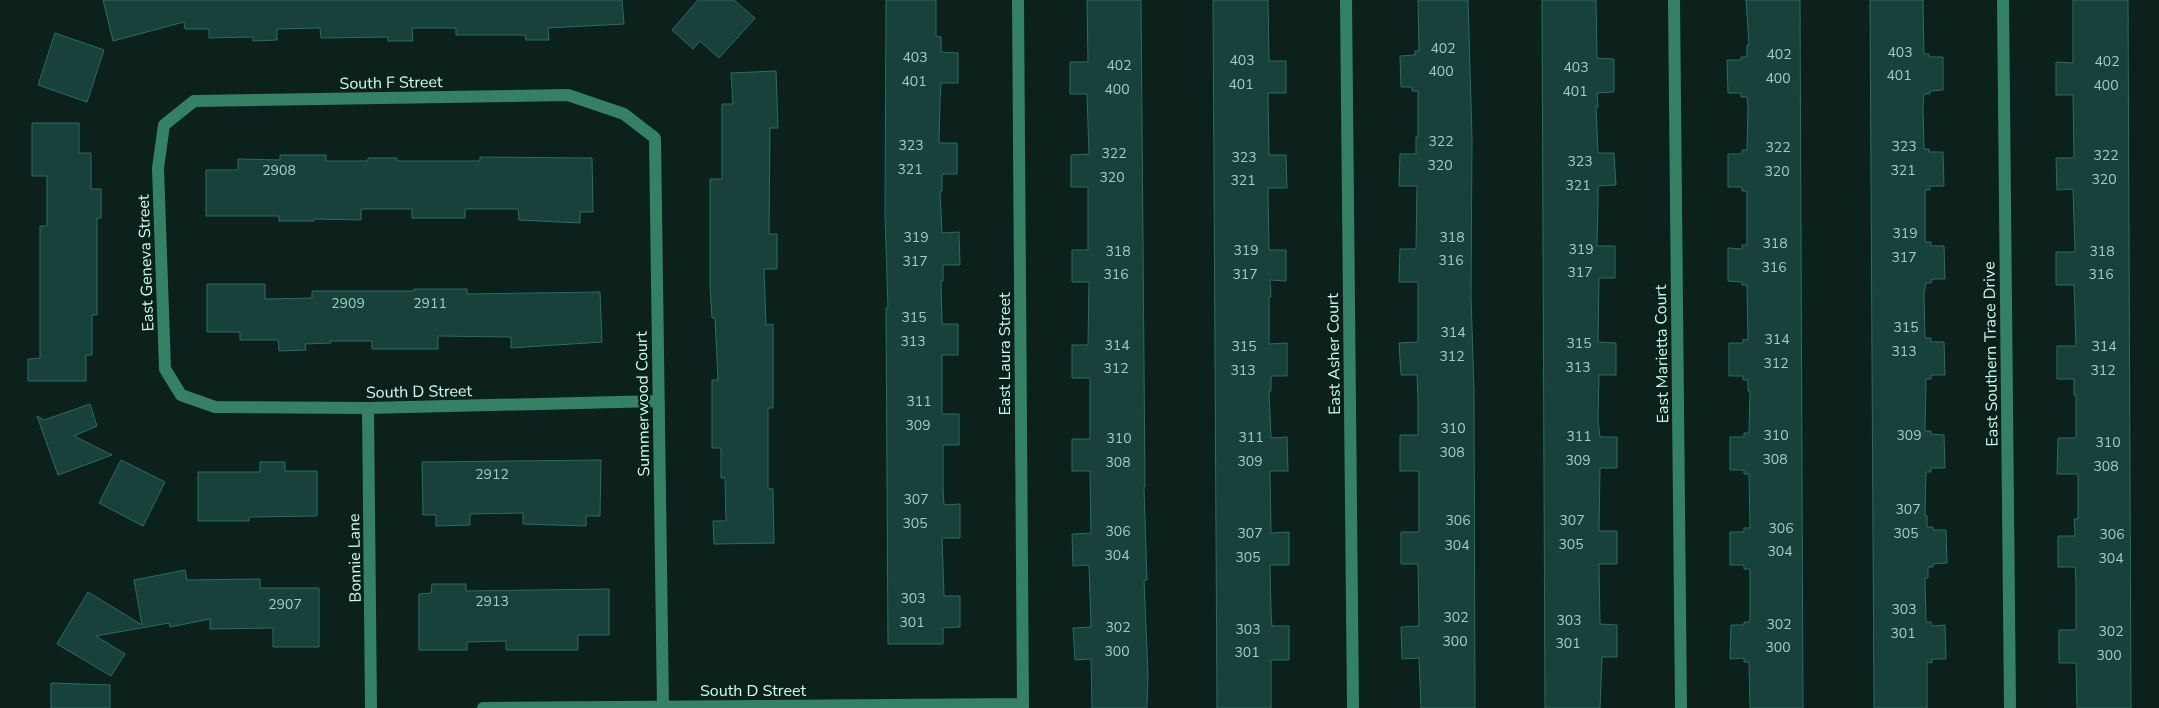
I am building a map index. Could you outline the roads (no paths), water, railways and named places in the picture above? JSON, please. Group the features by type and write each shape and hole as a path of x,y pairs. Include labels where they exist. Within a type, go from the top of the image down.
{"street":[{"name":"East Laura Street","path":"1018,0 1022,706"},
{"name":"East Asher Court","path":"1346,0 1353,708"},
{"name":"East Marietta Court","path":"1674,0 1681,708"},
{"name":"East Southern Trace Drive","path":"2003,0 2010,708"},
{"name":"South F Street","path":"164,125 194,101 568,95 624,114"},
{"name":"Summerwood Court","path":"624,114 655,138 663,707"},
{"name":"East Geneva Street","path":"164,125 158,168 165,369 181,395"},
{"name":"South D Street","path":"181,395 215,407 368,408 658,401"},
{"name":"Bonnie Lane","path":"368,408 371,708"},
{"name":"South D Street","path":"483,708 1022,706"}]}
